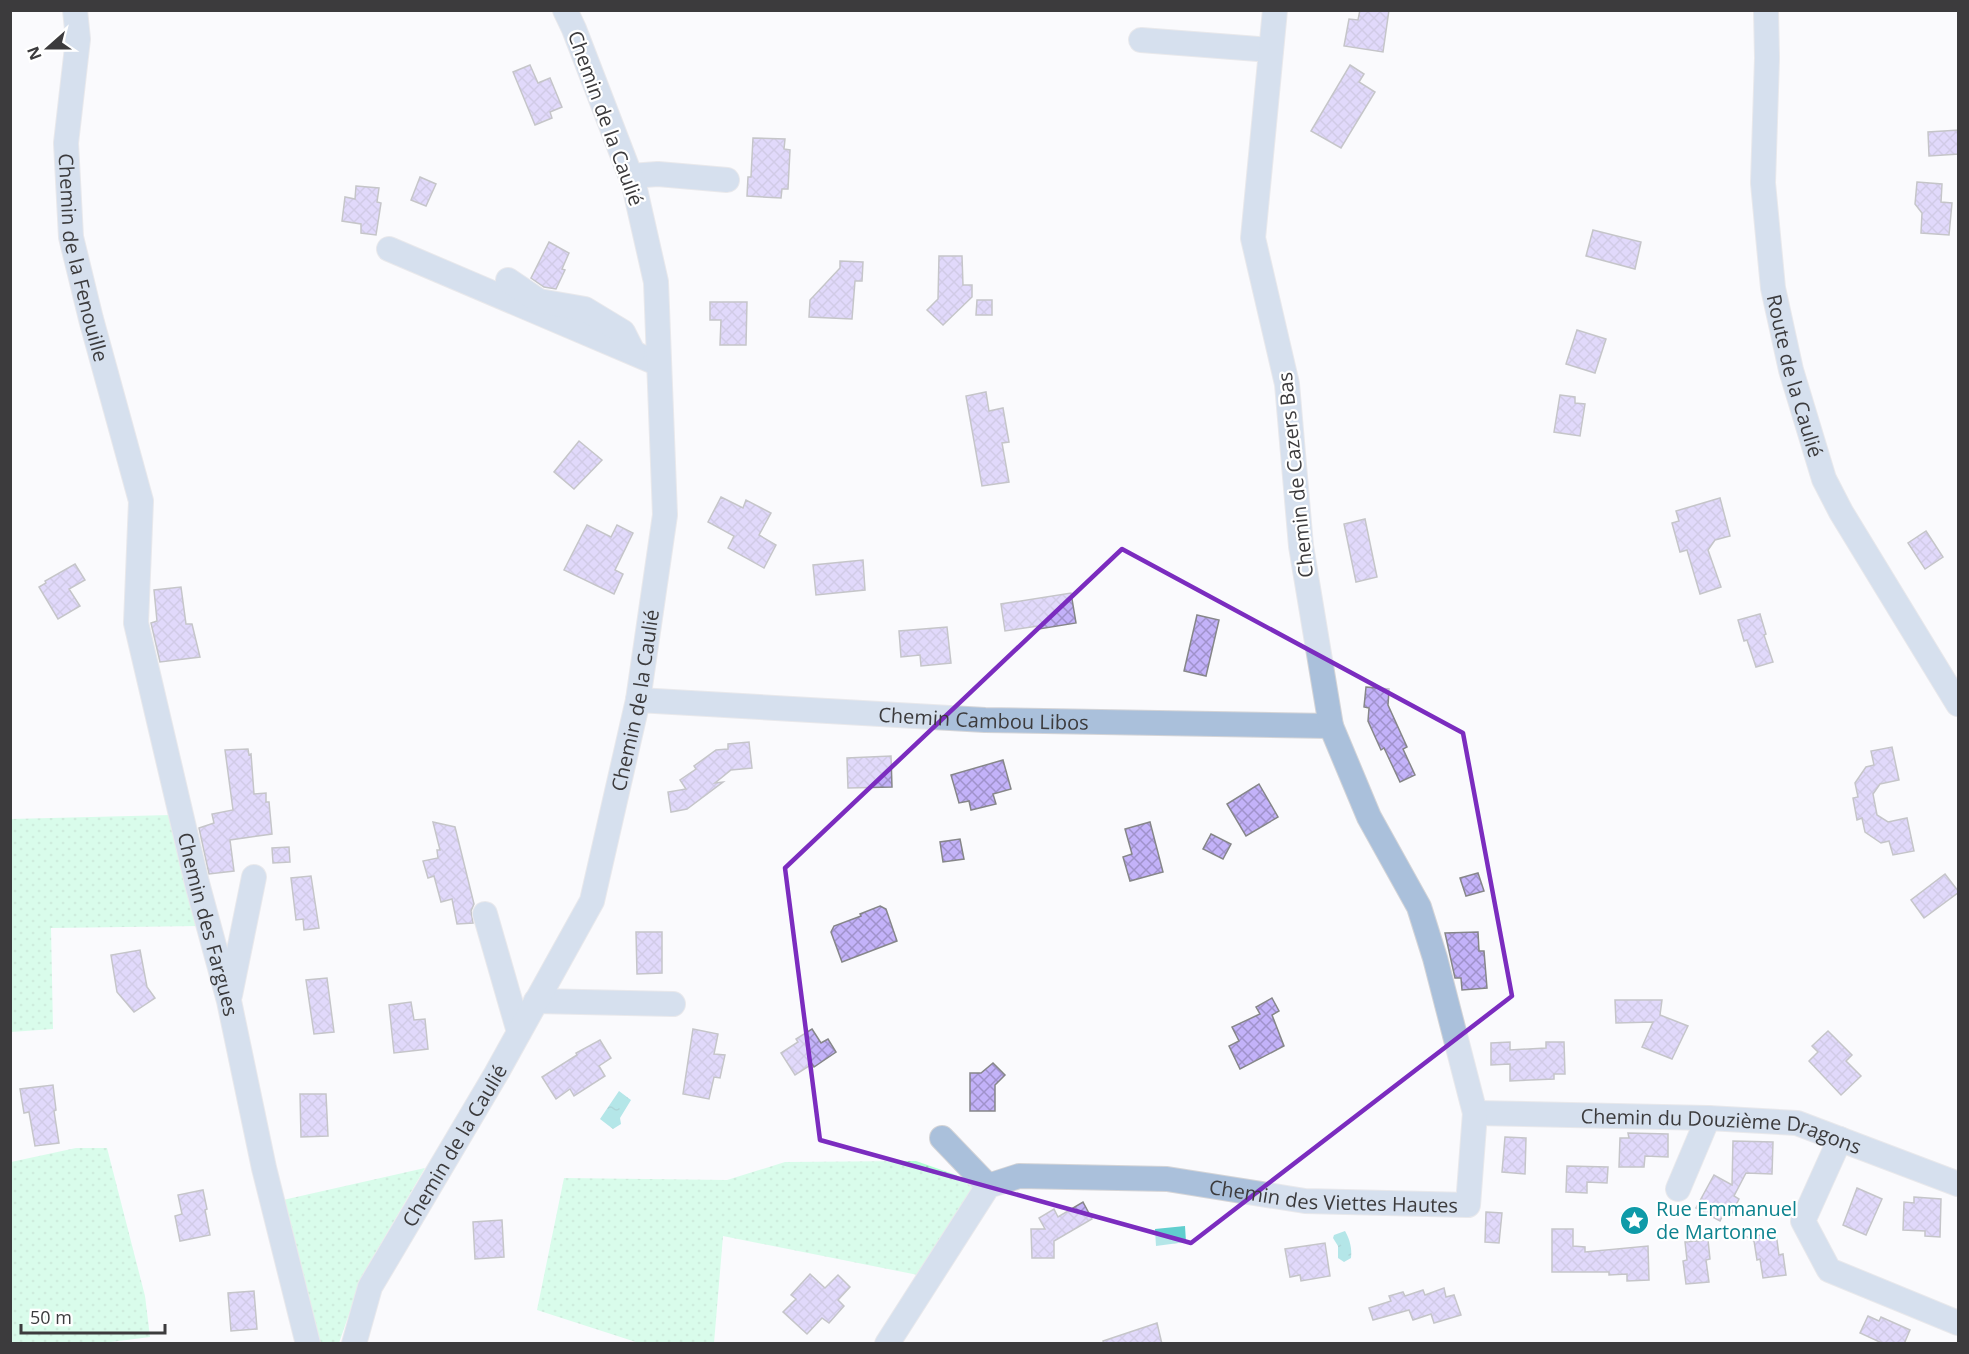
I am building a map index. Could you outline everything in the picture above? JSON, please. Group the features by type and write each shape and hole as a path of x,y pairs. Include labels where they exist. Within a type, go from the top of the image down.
{"street":[{"name":"Chemin de la Fenouille","path":"75,10 78,39 66,143 71,237 141,501"},
{"name":"Chemin de la Caulié","path":"354,1344 370,1287 519,1032 592,901 638,700 665,516 656,282 631,176 565,10"},
{"name":"Chemin de Cazers Bas","path":"1275,10 1253,238 1287,384 1301,546 1330,726"},
{"name":"Route de la Caulié","path":"1766,10 1767,58 1762,183 1773,288 1791,370 1824,479 1841,512 1948,668 1959,704"},
{"path":"1141,40 1271,50"},
{"path":"631,176 658,174 727,180"},
{"path":"389,249 659,364"},
{"path":"508,280 538,301 585,309 623,332 633,353"},
{"name":"Chemin des Fargues","path":"141,501 136,623 197,883 229,1001 264,1168 308,1344"},
{"name":"Chemin Cambou Libos","path":"638,700 985,720 1330,726"},
{"name":"Chemin des Viettes Hautes","path":"988,1186 1019,1176 1167,1179 1305,1201 1468,1205 1475,1113 1435,958 1419,906 1369,817 1330,726"},
{"path":"229,1001 254,877"},
{"path":"485,914 519,1032"},
{"path":"536,1001 673,1004"},
{"name":"Chemin du Douzième Dragons","path":"1475,1113 1708,1118 1797,1123 1959,1184"},
{"path":"1678,1189 1708,1118"},
{"path":"887,1344 988,1186 942,1138"},
{"path":"1840,1139 1803,1221 1829,1270 1959,1323"}],"highlighted area":[{"path":"1122,549 1463,733 1512,996 1191,1243 820,1140 785,868"}],"green space":[{"path":"171,815 199,926 51,928 53,1029 11,1032 11,819"},
{"path":"76,1148 107,1148 145,1296 150,1337 95,1344 11,1343 11,1162"},
{"path":"916,1161 956,1175 976,1190 918,1275 723,1236 714,1343 639,1343 537,1310 564,1178 727,1180 785,1162"},
{"path":"425,1168 363,1274 339,1343 319,1343 283,1200"}],"water":[{"path":"619,1091 631,1100 620,1118 621,1124 613,1129 600,1119"},
{"path":"1185,1226 1186,1242 1156,1246 1155,1229"},
{"path":"1345,1231 1350,1244 1351,1258 1344,1262 1338,1258 1338,1246 1333,1238 1334,1235"}],"building":[{"path":"1360,10 1389,10 1383,52 1344,46 1349,19 1358,20"},
{"path":"530,65 538,83 550,78 562,107 550,112 552,118 535,125 513,72"},
{"path":"1350,65 1364,74 1359,82 1375,92 1341,148 1311,131"},
{"path":"1959,130 1959,154 1929,156 1928,132"},
{"path":"753,138 785,139 784,149 790,150 788,189 782,189 781,198 747,196 748,177 751,177"},
{"path":"420,177 436,184 426,206 411,200"},
{"path":"1917,182 1942,184 1941,202 1952,203 1949,235 1921,233 1922,213 1915,204"},
{"path":"356,186 379,188 377,202 381,203 376,235 361,233 361,224 342,221 345,197 355,199"},
{"path":"1593,230 1641,242 1635,269 1586,256"},
{"path":"549,242 569,253 562,269 565,270 556,289 544,287 531,278"},
{"path":"939,256 962,256 963,285 972,285 972,297 943,325 927,310 938,299"},
{"path":"840,261 863,262 862,281 855,281 852,319 809,317 810,300 840,268"},
{"path":"977,300 992,300 992,315 976,315"},
{"path":"710,302 747,302 746,345 720,345 721,320 710,320"},
{"path":"1577,330 1606,339 1595,373 1566,364"},
{"path":"986,392 989,411 1003,408 1009,442 1002,443 1009,482 982,486 966,396"},
{"path":"1560,395 1575,397 1575,403 1585,404 1580,436 1554,432"},
{"path":"579,441 602,460 574,489 554,472"},
{"path":"721,497 743,508 746,500 771,513 759,535 776,545 764,568 728,548 734,536 708,522"},
{"path":"1720,498 1730,536 1715,540 1708,550 1721,587 1700,594 1687,550 1680,552 1672,523 1679,521 1676,511"},
{"path":"1365,519 1377,577 1356,582 1344,524"},
{"path":"587,525 611,537 617,525 633,533 615,570 623,574 614,594 564,570"},
{"path":"1926,531 1943,557 1925,569 1908,543"},
{"path":"863,560 865,590 816,595 813,565"},
{"path":"75,564 85,580 69,589 80,606 58,619 39,587 46,583 45,581"},
{"path":"181,587 186,624 192,624 200,657 160,662 151,623 157,621 154,590"},
{"path":"1071,593 1076,623 1039,629 1038,626 1005,631 1001,604"},
{"path":"1760,614 1773,662 1756,667 1747,640 1744,641 1738,620"},
{"path":"1197,615 1219,620 1206,676 1184,671"},
{"path":"947,627 951,663 921,666 920,655 901,657 899,631"},
{"path":"1366,687 1389,689 1388,705 1407,747 1403,749 1415,775 1400,782 1384,748 1381,750 1368,721 1369,708 1364,707"},
{"path":"749,742 752,768 731,770 715,783 723,782 687,809 671,812 668,792 686,789 680,780 696,769 694,766 716,750 728,749 728,744"},
{"path":"1892,747 1899,780 1880,784 1873,794 1877,815 1888,822 1907,818 1914,851 1893,855 1889,841 1881,843 1865,832 1862,818 1857,820 1853,798 1858,797 1855,783 1866,767 1874,765 1871,751"},
{"path":"248,749 249,755 251,754 254,794 266,793 272,834 230,840 234,871 209,874 199,828 214,823 212,814 233,810 225,750"},
{"path":"891,756 892,787 848,788 847,758"},
{"path":"1003,760 1011,789 993,794 996,804 971,810 969,801 959,803 951,775"},
{"path":"1259,784 1278,817 1246,836 1227,804"},
{"path":"433,822 455,827 474,904 471,911 473,923 457,924 452,899 441,902 434,876 428,878 423,861 438,858 437,850 440,850"},
{"path":"1150,822 1163,872 1130,881 1123,857 1132,854 1125,829"},
{"path":"1211,834 1231,844 1223,859 1203,849"},
{"path":"960,839 964,859 943,862 940,842"},
{"path":"289,847 290,862 273,863 272,848"},
{"path":"1478,873 1484,891 1466,896 1460,878"},
{"path":"1945,874 1959,892 1924,918 1911,900"},
{"path":"311,876 319,928 304,930 303,919 296,920 291,878"},
{"path":"880,906 886,909 897,941 842,962 831,932 834,926"},
{"path":"636,932 662,932 662,973 637,974"},
{"path":"1478,932 1479,951 1484,951 1487,988 1462,990 1461,978 1455,978 1445,933"},
{"path":"140,950 147,987 155,998 134,1012 117,992 111,955"},
{"path":"327,978 334,1032 314,1034 306,980"},
{"path":"1272,998 1279,1011 1272,1015 1284,1046 1240,1069 1229,1046 1239,1041 1232,1027 1260,1014 1256,1007"},
{"path":"1615,1000 1662,1000 1660,1015 1688,1026 1672,1059 1642,1047 1653,1022 1616,1023"},
{"path":"411,1002 414,1020 425,1019 428,1049 394,1053 389,1005"},
{"path":"693,1029 718,1034 714,1054 725,1055 720,1078 714,1077 709,1099 683,1094"},
{"path":"812,1029 821,1043 828,1039 836,1052 814,1067 812,1064 795,1075 781,1053 798,1042 796,1039"},
{"path":"1828,1031 1852,1055 1846,1061 1861,1076 1841,1095 1809,1061 1818,1052 1812,1046"},
{"path":"600,1040 611,1058 599,1066 605,1076 574,1096 570,1089 556,1099 542,1077 577,1055 576,1053"},
{"path":"1510,1042 1510,1050 1546,1048 1546,1042 1564,1042 1565,1074 1554,1074 1554,1079 1510,1081 1510,1064 1491,1065 1491,1043"},
{"path":"993,1063 1005,1075 995,1085 995,1111 970,1111 970,1073 981,1073"},
{"path":"53,1085 59,1143 35,1146 29,1112 24,1113 20,1089"},
{"path":"300,1094 326,1094 328,1136 301,1137"},
{"path":"1628,1133 1668,1134 1668,1157 1645,1156 1644,1167 1619,1167 1620,1138 1629,1138"},
{"path":"1505,1137 1526,1138 1525,1174 1502,1172"},
{"path":"1733,1141 1773,1142 1772,1174 1746,1173 1734,1196 1739,1199 1730,1217 1724,1213 1720,1221 1696,1208 1714,1175 1732,1185"},
{"path":"1567,1166 1608,1167 1607,1183 1587,1182 1587,1193 1566,1192"},
{"path":"1857,1188 1882,1199 1866,1235 1843,1225"},
{"path":"203,1190 210,1235 180,1241 175,1216 182,1214 178,1195"},
{"path":"1914,1197 1941,1199 1940,1237 1925,1236 1925,1231 1903,1230 1904,1202 1914,1203"},
{"path":"1083,1202 1092,1219 1054,1241 1054,1258 1032,1258 1031,1229 1045,1229 1039,1218 1054,1209 1058,1217"},
{"path":"1486,1212 1502,1213 1499,1243 1485,1242"},
{"path":"502,1220 504,1257 475,1259 473,1222"},
{"path":"1552,1229 1573,1229 1573,1246 1585,1247 1585,1252 1648,1246 1649,1280 1627,1281 1627,1274 1609,1275 1609,1272 1552,1272"},
{"path":"1776,1233 1779,1255 1783,1254 1786,1275 1763,1278 1754,1241 1747,1237"},
{"path":"1708,1240 1710,1259 1706,1260 1709,1282 1686,1284 1683,1261 1687,1260 1685,1242"},
{"path":"1325,1243 1330,1276 1301,1281 1300,1275 1290,1277 1285,1249"},
{"path":"810,1274 825,1288 838,1275 850,1287 838,1300 844,1306 829,1323 822,1318 807,1334 783,1312 796,1299 791,1295"},
{"path":"1444,1288 1446,1297 1454,1295 1461,1315 1434,1323 1431,1314 1413,1320 1409,1310 1373,1320 1369,1308 1391,1301 1389,1296 1403,1292 1405,1296 1423,1290 1425,1295"},
{"path":"254,1291 257,1329 231,1331 228,1293"},
{"path":"1868,1316 1879,1321 1881,1317 1910,1330 1904,1344 1884,1344 1860,1333"},
{"path":"1157,1323 1162,1344 1104,1344 1103,1341"}],"place":[{"name":"Rue Emmanuel de Martonne","path":"1635,1220"}]}
